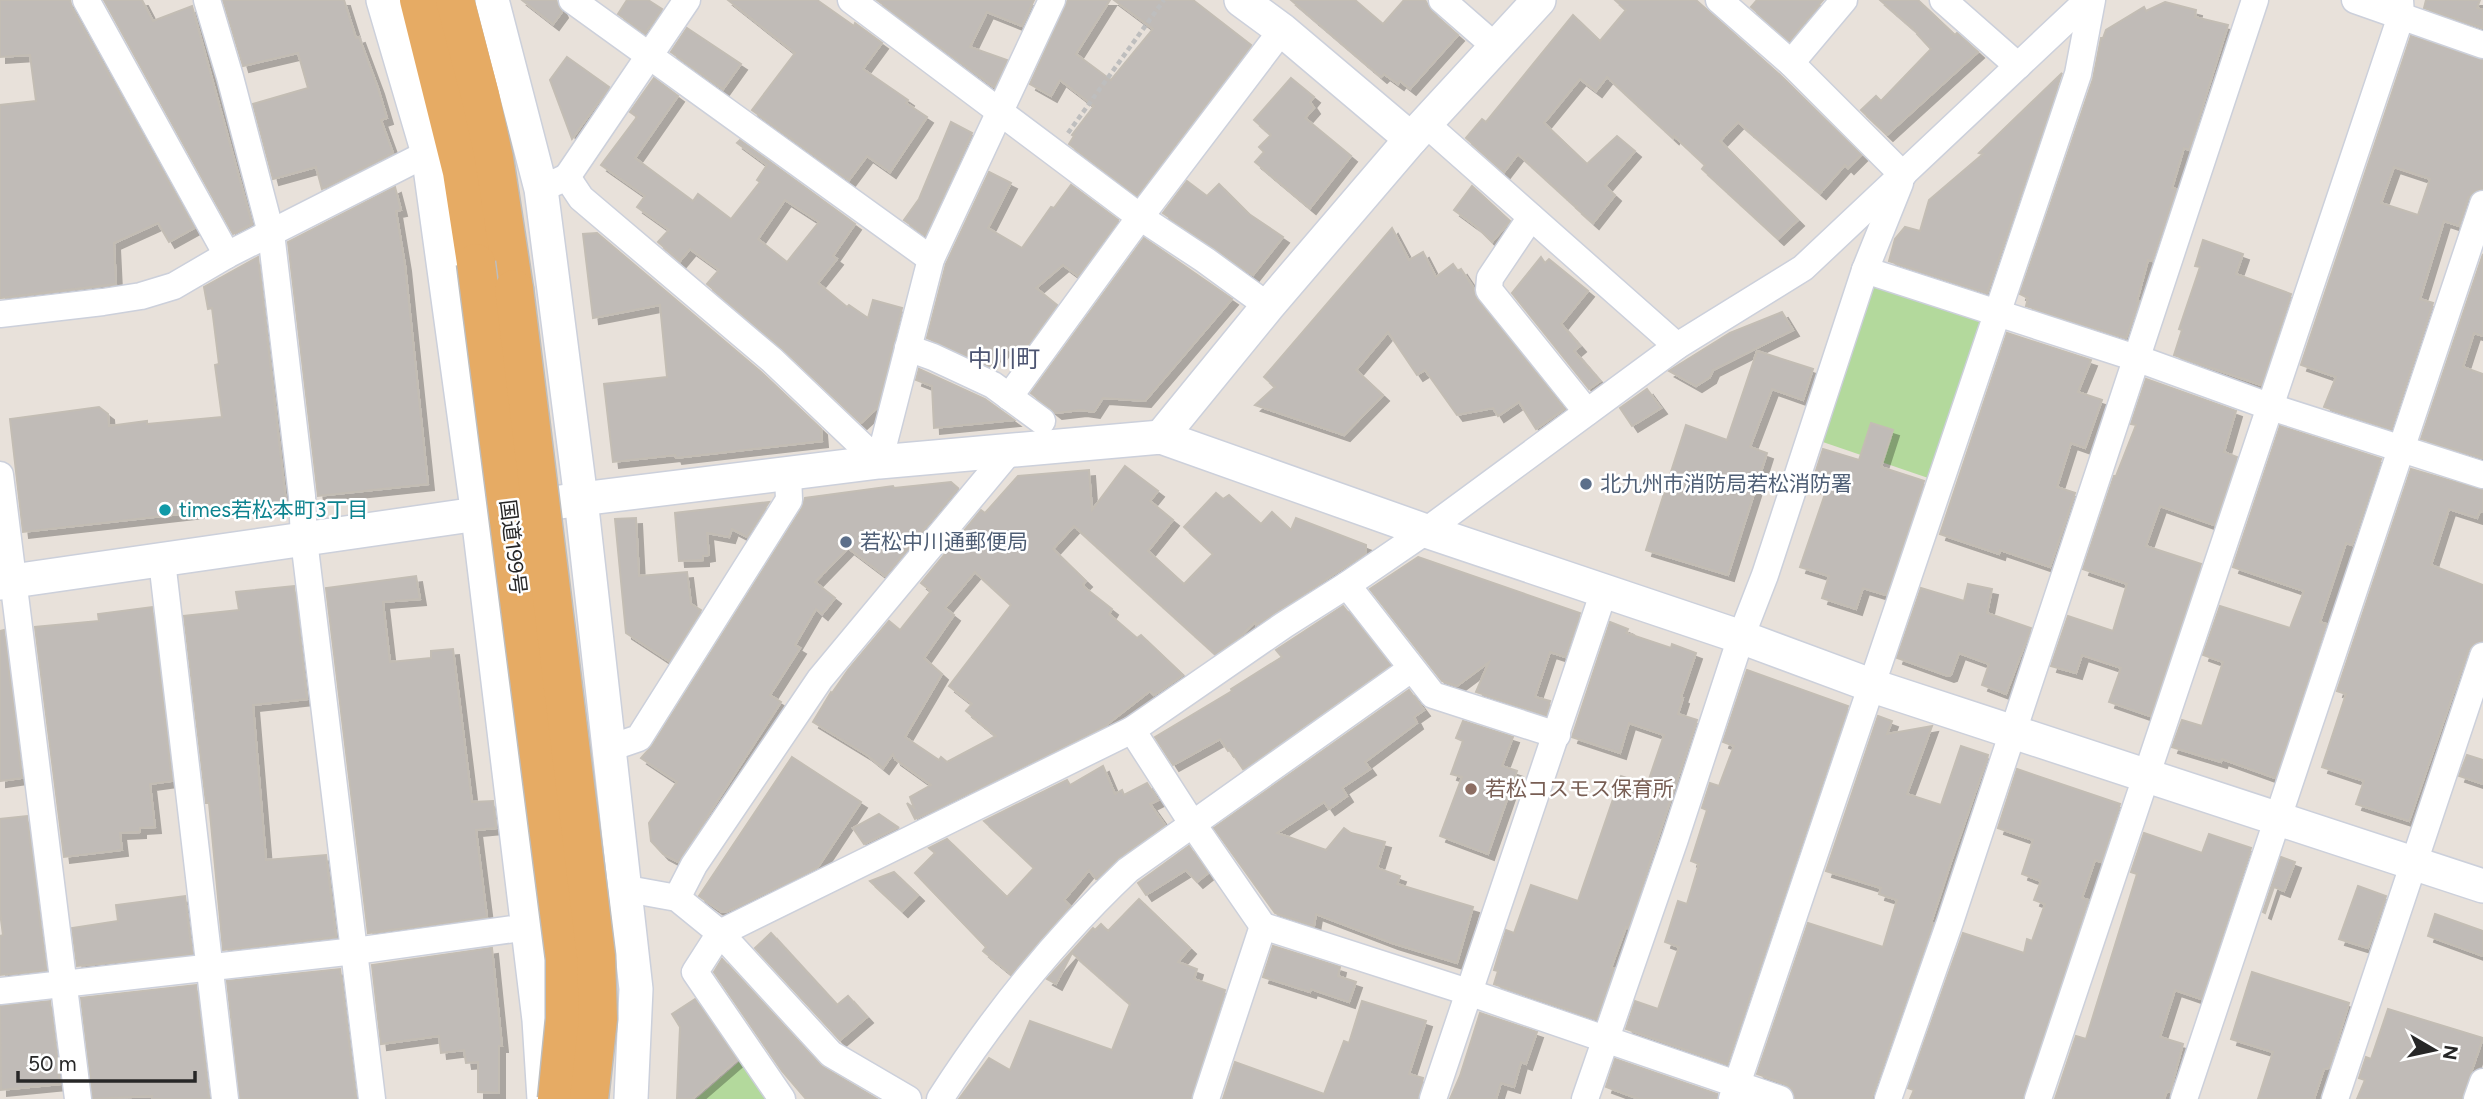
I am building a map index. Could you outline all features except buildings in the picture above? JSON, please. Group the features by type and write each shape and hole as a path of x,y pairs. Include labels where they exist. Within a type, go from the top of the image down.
{"highway":[{"name":"国道199号","path":"419,0 459,160 476,263 565,959 565,1019 556,1099"},
{"name":"国道199号","path":"455,0 494,158 514,289 596,956 598,1019 589,1099"}],"street":[{"path":"86,0 227,255"},
{"path":"207,0 271,233 302,496 304,540 372,1099"},
{"path":"383,0 428,153 478,516 539,1020 544,1099"},
{"path":"492,0 554,183 580,499 622,888 636,989 631,1099"},
{"path":"572,0 931,259"},
{"path":"554,183 650,56 687,0"},
{"path":"851,0 1140,217 1268,306"},
{"path":"879,462 931,259 1052,0"},
{"path":"1241,0 1531,217 1677,346"},
{"path":"1442,0 1497,48"},
{"path":"1161,437 1268,306 1418,131 1539,0"},
{"path":"1719,0 1791,63 1903,175"},
{"path":"1791,63 1844,0"},
{"path":"1943,0 2018,66"},
{"path":"782,1099 695,972 720,933 1132,730 1347,585 1426,531 1677,346 1803,268 2090,0"},
{"path":"1734,1092 2078,74 2090,0"},
{"path":"1888,1099 2013,732 2255,0"},
{"path":"2355,0 2400,8 2483,45"},
{"path":"2038,1099 2271,407 2400,8"},
{"path":"1009,397 1140,217 1282,30"},
{"path":"0,314 141,296 174,286 227,255 428,153"},
{"path":"1586,1099 1741,637 1765,575 1865,270 1903,175"},
{"path":"554,183 581,198 772,360 879,462"},
{"path":"2184,1099 2483,204"},
{"path":"1531,217 1490,278 1489,290 1587,412"},
{"path":"1865,270 2136,358 2271,407 2483,475"},
{"path":"908,348 972,374 1042,421"},
{"path":"7,582 478,516 580,499 879,462 1161,437 1426,531 1741,637 1873,686 2483,886"},
{"path":"677,898 694,865 820,679 1009,452"},
{"path":"607,749 639,737 789,500 788,474"},
{"path":"0,475 7,582 78,1099"},
{"path":"162,561 225,1099"},
{"path":"1347,585 1433,695 1557,735"},
{"path":"1433,1099 1604,592"},
{"path":"2335,1099 2483,656"},
{"path":"940,1099 1018,989 1089,907 1128,870 1411,669"},
{"path":"1132,730 1263,926 1468,992 1605,1040 1734,1092 1780,1099"},
{"path":"622,888 677,898 720,933 831,1054 908,1099"},
{"path":"1206,1099 1263,926"},
{"path":"0,991 355,951 528,927"},
{"path":"2477,1099 2483,1082"}],"path":[{"path":"1055,152 1164,0"}],"green space":[{"path":"1871,282 1988,320 1934,480 1817,440"},
{"path":"741,1060 773,1099 696,1099"}],"place":[{"name":"北九州市消防局若松消防署","path":"1586,484"},
{"name":"times若松本町3丁目","path":"165,510"},
{"name":"若松中川通郵便局","path":"846,542"},
{"name":"若松コスモス保育所","path":"1471,789"}],"district":[{"name":"中川町","path":"1004,359"}]}
